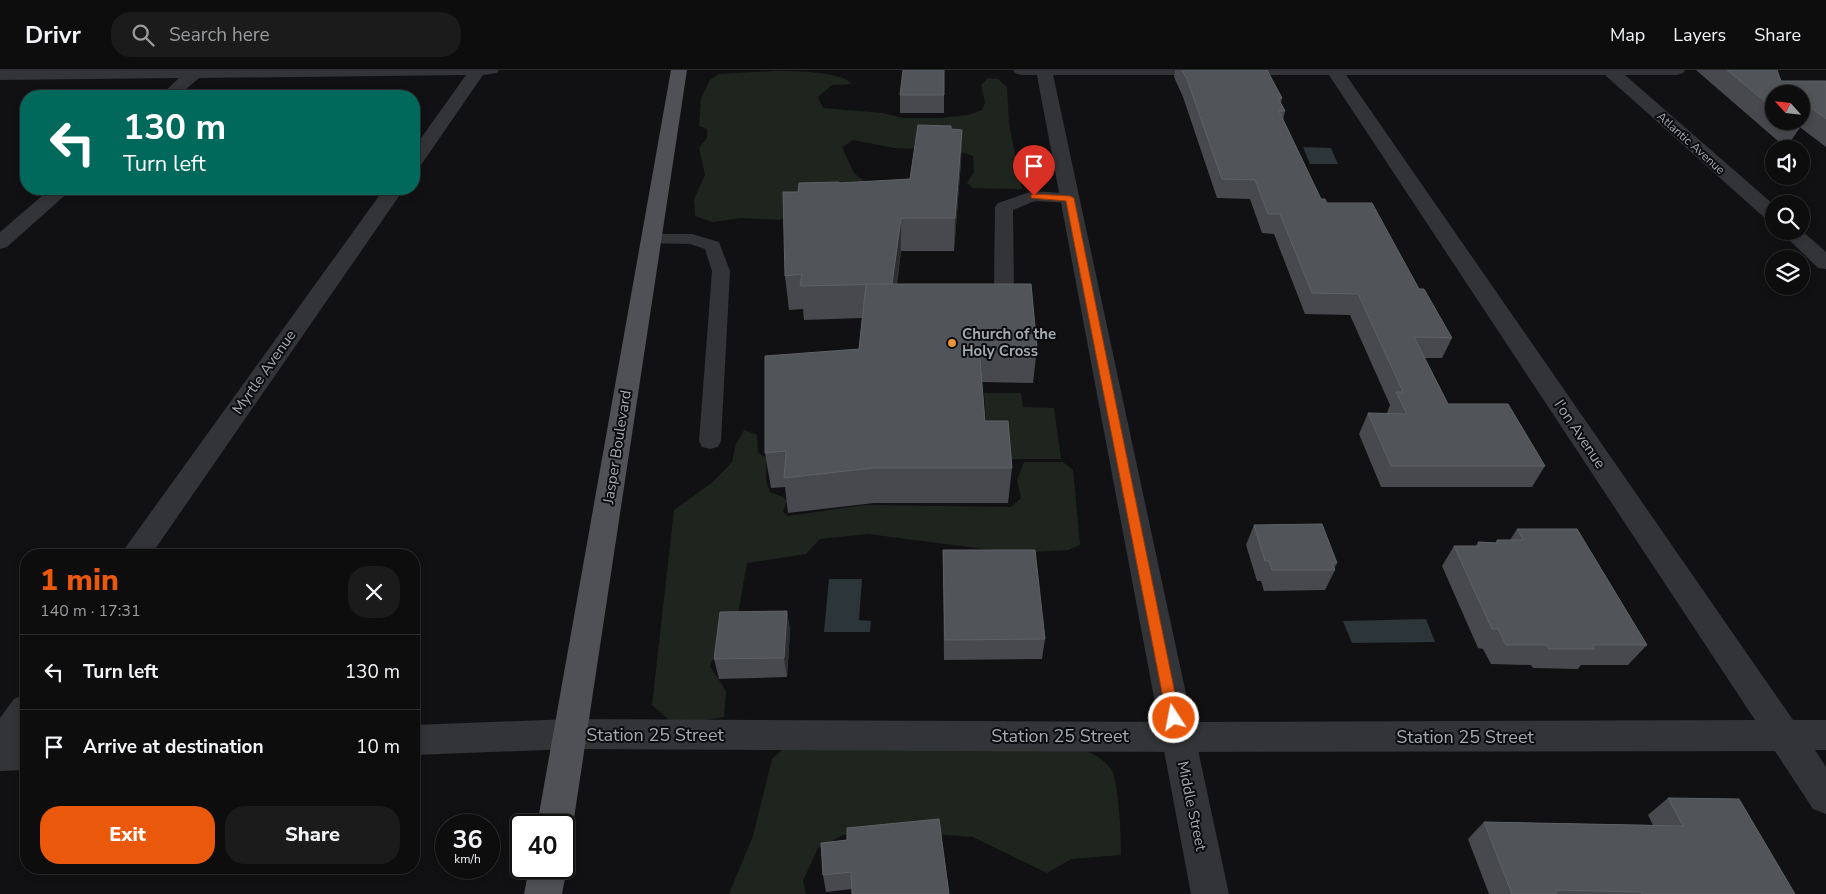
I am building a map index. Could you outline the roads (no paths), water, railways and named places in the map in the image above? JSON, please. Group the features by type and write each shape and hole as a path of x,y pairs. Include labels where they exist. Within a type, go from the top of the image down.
{"main road":[{"name":"Jasper Boulevard","path":"557,814 679,70"},
{"path":"543,894 546,879"}],"street":[{"path":"420,152 478,70"},
{"path":"0,75 491,70"},
{"path":"1022,70 1677,70"},
{"name":"Middle Street","path":"1044,70 1210,894"},
{"name":"Atlantic Avenue","path":"1609,70 1765,208"},
{"name":"I'on Avenue","path":"1334,71 1826,797"},
{"path":"175,90 196,72"},
{"path":"0,243 55,195"},
{"name":"Myrtle Avenue","path":"139,549 390,195"},
{"path":"1800,240 1826,263"},
{"path":"0,745 20,717"},
{"name":"Station 25 Street","path":"420,740 570,734 1177,737 1826,735"},
{"path":"0,755 20,754"}],"lane":[{"path":"967,290 1004,292 1004,207 1034,196 1070,198"},
{"path":"651,239 692,239 713,246 721,271 710,441"}],"place":[{"name":"Church of the Holy Cross","path":"952,343"}]}
